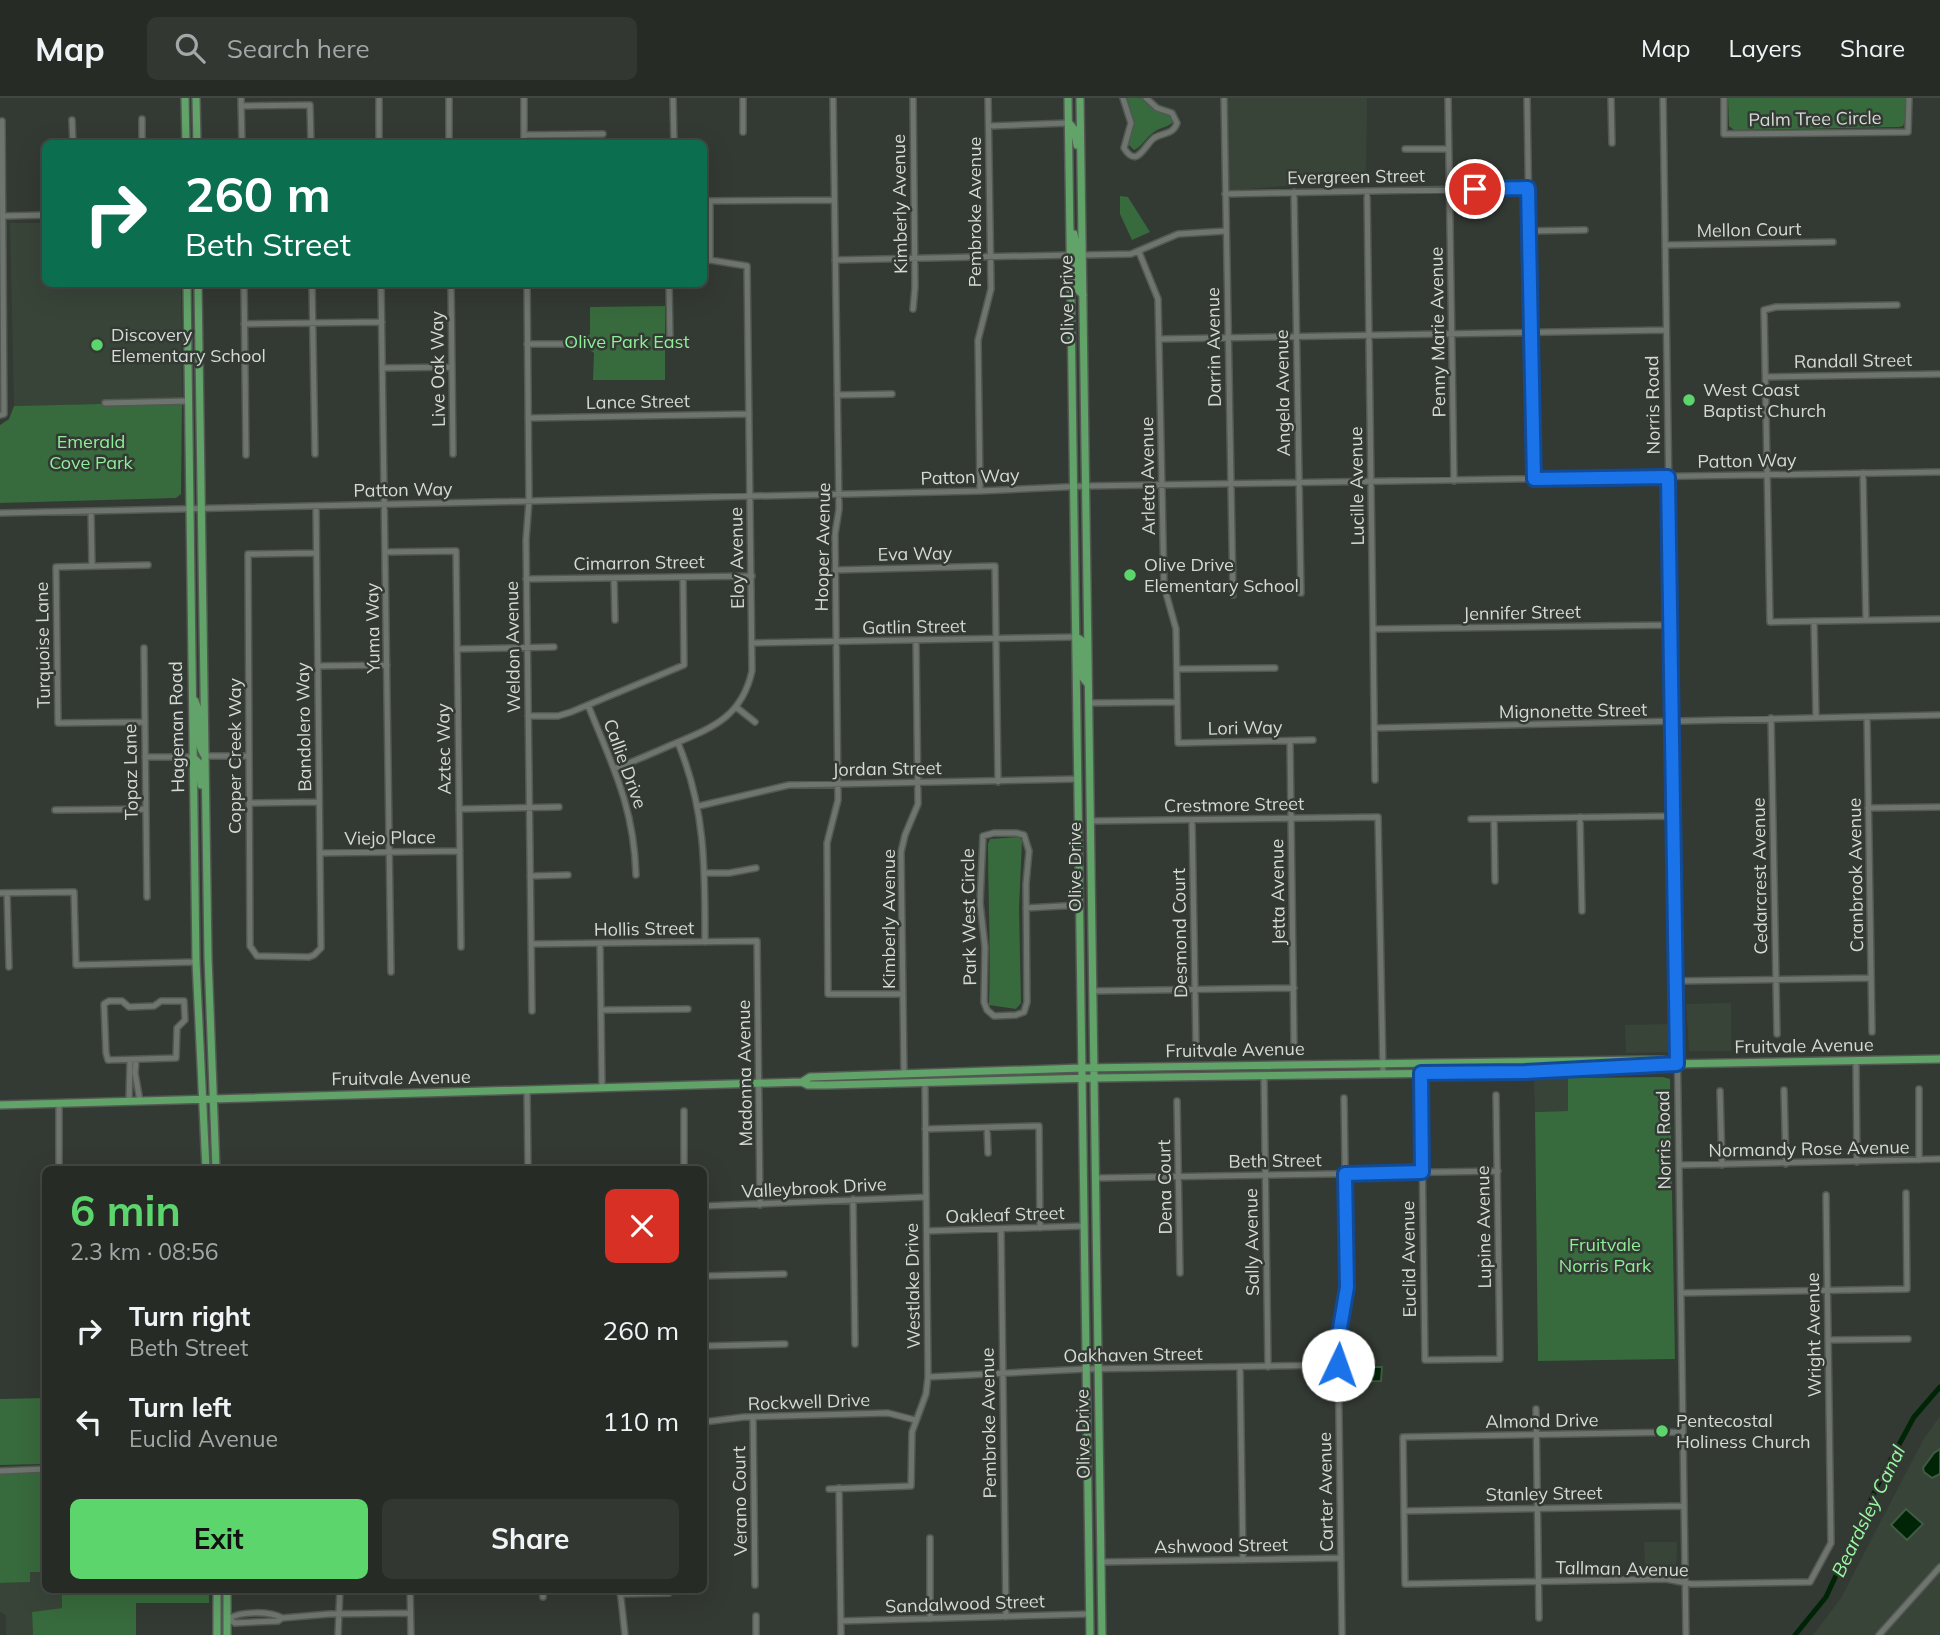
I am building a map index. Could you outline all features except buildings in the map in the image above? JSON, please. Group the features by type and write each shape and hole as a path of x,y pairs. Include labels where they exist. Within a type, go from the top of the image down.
{"main road":[{"path":"185,98 186,140"},
{"path":"196,98 197,140"},
{"name":"Olive Drive","path":"1068,98 1090,1635"},
{"name":"Olive Drive","path":"1080,98 1102,1635"},
{"path":"1069,123 1074,129 1081,167"},
{"path":"1070,212 1077,251 1082,255"},
{"path":"1070,256 1075,257 1077,289 1083,296"},
{"name":"Hageman Road","path":"187,287 196,962 206,1166"},
{"name":"Hageman Road","path":"198,287 209,1021 216,1166"},
{"path":"1076,636 1082,640 1083,677 1089,684"},
{"path":"193,698 199,710 200,750 205,757"},
{"path":"193,757 199,763 201,800 206,809"},
{"path":"1078,779 1086,817 1090,821"},
{"path":"1080,905 1085,911 1091,943"},
{"path":"196,962 202,965 204,1004 209,1021"},
{"name":"Fruitvale Avenue","path":"0,1105 803,1082 808,1085 878,1084 1551,1071 1664,1067 1673,1064 1940,1059"},
{"path":"1550,1060 1551,1071"},
{"name":"Fruitvale Avenue","path":"803,1082 810,1077 1082,1068 1550,1060 1664,1060 1673,1064"},
{"path":"878,1084 904,1074"},
{"path":"217,1635 219,1593"},
{"path":"220,1593 223,1615 228,1619"},
{"path":"227,1593 227,1635"},
{"path":"1090,1617 1096,1635"}],"street":[{"path":"241,98 242,140"},
{"path":"379,98 379,140"},
{"path":"449,98 449,140"},
{"path":"524,98 524,140"},
{"path":"673,98 674,140"},
{"path":"743,98 743,132"},
{"name":"Hooper Avenue","path":"832,98 838,494 835,534 838,784 837,808 827,843 828,994 903,994"},
{"name":"Kimberly Avenue","path":"913,98 913,309"},
{"name":"Pembroke Avenue","path":"980,491 978,340 990,298 988,98"},
{"path":"1123,98 1131,122 1124,148 1128,154 1135,156 1142,154 1156,137 1175,129 1178,123 1172,113 1157,108 1146,98"},
{"name":"Darrin Avenue","path":"1224,98 1233,595"},
{"name":"Penny Marie Avenue","path":"1448,98 1454,481"},
{"path":"1527,98 1534,479"},
{"path":"1611,98 1612,144"},
{"name":"Norris Road","path":"1663,98 1676,981 1673,1064 1679,1166 1686,1635"},
{"name":"Palm Tree Circle","path":"1724,98 1724,134 1908,132 1909,98"},
{"path":"241,106 310,105 311,140"},
{"path":"142,119 142,140"},
{"path":"72,120 73,140"},
{"path":"2,121 2,415"},
{"path":"989,125 1069,123"},
{"path":"524,135 603,134"},
{"path":"1405,149 1448,149"},
{"name":"Evergreen Street","path":"1226,194 1528,188"},
{"name":"Lucille Avenue","path":"1367,191 1375,780"},
{"name":"Angela Avenue","path":"1293,192 1301,593"},
{"path":"707,261 707,201 834,200"},
{"path":"2,216 42,215"},
{"path":"1529,231 1585,230"},
{"path":"1082,255 1122,256 1139,252 1178,234 1226,231"},
{"name":"Mellon Court","path":"1665,245 1833,242"},
{"name":"Arleta Avenue","path":"1139,252 1157,292 1164,586 1175,622 1178,743"},
{"path":"835,260 1070,256"},
{"name":"Eloy Avenue","path":"614,769 718,724 736,707 750,681 753,643 747,265 707,261"},
{"path":"244,287 246,455"},
{"path":"312,287 314,454"},
{"name":"Yuma Way","path":"381,287 391,972"},
{"name":"Live Oak Way","path":"451,287 453,454"},
{"name":"Weldon Avenue","path":"527,287 529,501 526,579 532,1011"},
{"path":"669,287 670,338 675,346"},
{"path":"1897,305 1776,307 1764,310 1770,622 1940,619"},
{"path":"244,324 382,323"},
{"path":"1159,340 1666,330"},
{"path":"527,344 580,344"},
{"path":"382,368 452,367"},
{"name":"Randall Street","path":"1766,377 1940,374"},
{"path":"837,395 892,394"},
{"path":"105,402 189,401"},
{"name":"Lance Street","path":"528,418 749,414"},
{"name":"Patton Way","path":"0,513 980,491 1086,486 1940,472"},
{"path":"1863,473 1866,620"},
{"name":"Bandolero Way","path":"316,506 321,948"},
{"path":"91,511 92,566 148,565"},
{"name":"Aztec Way","path":"386,552 456,551 461,947"},
{"name":"Copper Creek Way","path":"316,553 248,554 250,946 257,956 309,957 321,948"},
{"name":"Turquoise Lane","path":"92,566 56,567 58,723 145,722"},
{"name":"Eva Way","path":"835,570 995,566 996,639"},
{"name":"Cimarron Street","path":"526,579 752,576"},
{"path":"528,716 565,715 684,665 683,577"},
{"path":"614,578 615,620"},
{"path":"1814,621 1816,718"},
{"name":"Jennifer Street","path":"1373,629 1671,625"},
{"name":"Gatlin Street","path":"753,643 1076,636"},
{"path":"996,639 998,782"},
{"name":"Kimberly Avenue","path":"904,1074 901,852 905,835 916,812 916,641"},
{"path":"457,649 554,647"},
{"name":"Topaz Lane","path":"144,648 147,897"},
{"path":"318,666 387,665"},
{"path":"1177,669 1275,668"},
{"path":"1089,703 1177,702"},
{"name":"Callie Drive","path":"588,705 631,820 636,875"},
{"path":"736,707 755,722"},
{"name":"Mignonette Street","path":"1374,728 1940,715"},
{"name":"Cranbrook Avenue","path":"1867,716 1872,1032"},
{"name":"Cedarcrest Avenue","path":"1771,718 1777,1034"},
{"name":"Lori Way","path":"1178,743 1312,740"},
{"name":"Jetta Avenue","path":"1290,741 1294,1043"},
{"path":"678,743 699,806 705,873 705,942"},
{"path":"205,757 249,756"},
{"path":"145,758 193,757"},
{"name":"Jordan Street","path":"699,806 782,786 1078,779"},
{"path":"250,803 319,802"},
{"path":"459,809 559,807"},
{"path":"1868,808 1940,807"},
{"path":"55,810 146,809"},
{"path":"1471,819 1674,816"},
{"name":"Crestmore Street","path":"1090,821 1378,817 1382,1064"},
{"path":"1580,817 1582,911"},
{"path":"1494,819 1495,881"},
{"name":"Desmond Court","path":"1192,820 1196,1045"},
{"name":"Park West Circle","path":"1016,833 1024,835 1029,851 1026,908 1027,1002 1024,1012 994,1016 987,1010 984,1002 985,947 979,903 983,836 1016,833"},
{"name":"Viejo Place","path":"320,853 460,851"},
{"path":"705,873 729,873 756,868"},
{"path":"530,876 568,875"},
{"path":"9,967 3,893 74,892 76,965 196,962"},
{"path":"1026,908 1080,905"},
{"name":"Hollis Street","path":"531,944 757,942"},
{"name":"Madonna Avenue","path":"757,942 760,1205"},
{"path":"600,944 602,1088"},
{"path":"1676,981 1871,978"},
{"path":"1093,991 1294,988"},
{"path":"119,1001 129,1007 151,1007 161,1001 184,1002 185,1020 177,1028 176,1058 133,1060 111,1061 106,1057 104,1004 119,1001"},
{"path":"601,1010 688,1009"},
{"path":"133,1060 140,1101"},
{"path":"1856,1061 1857,1162"},
{"path":"1382,1064 1382,1074"},
{"name":"Euclid Avenue","path":"1421,1073 1425,1360"},
{"name":"Sally Avenue","path":"1264,1075 1268,1367"},
{"path":"129,1101 128,1082 134,1078"},
{"name":"Westlake Drive","path":"839,1488 911,1486 911,1441 915,1420 926,1394 928,1377 925,1083"},
{"path":"1919,1089 1919,1160"},
{"path":"527,1090 528,1166"},
{"path":"1784,1090 1786,1164"},
{"path":"1720,1091 1722,1165"},
{"name":"Lupine Avenue","path":"1425,1360 1500,1359 1496,1095"},
{"name":"Carter Avenue","path":"1342,1635 1338,1365 1339,1334 1347,1287 1344,1098"},
{"name":"Dena Court","path":"1177,1101 1180,1273"},
{"path":"59,1104 59,1166"},
{"path":"684,1111 684,1166"},
{"path":"925,1129 1039,1126 1040,1228"},
{"path":"987,1128 988,1153"},
{"name":"Normandy Rose Avenue","path":"1679,1166 1940,1159"},
{"name":"Beth Street","path":"1096,1178 1497,1171"},
{"path":"1681,1293 1908,1289 1906,1193"},
{"name":"Wright Avenue","path":"1824,1557 1831,1543 1826,1195"},
{"name":"Valleybrook Drive","path":"707,1206 926,1197"},
{"path":"853,1199 855,1344"},
{"name":"Oakleaf Street","path":"926,1231 1084,1226"},
{"name":"Pembroke Avenue","path":"1001,1229 1006,1617"},
{"path":"707,1276 784,1273"},
{"path":"1828,1340 1908,1339"},
{"path":"707,1346 785,1343"},
{"name":"Oakhaven Street","path":"928,1377 1086,1369 1338,1365"},
{"path":"1240,1367 1243,1560"},
{"path":"1536,1409 1539,1618"},
{"name":"Rockwell Drive","path":"707,1422 753,1417 888,1413 915,1420"},
{"name":"Verano Court","path":"753,1417 755,1585"},
{"name":"Almond Drive","path":"1404,1511 1403,1437 1683,1432"},
{"path":"0,1471 42,1469"},
{"path":"829,1489 839,1488 841,1635"},
{"name":"Stanley Street","path":"1404,1511 1684,1506"},
{"name":"Tallman Avenue","path":"1404,1511 1405,1584 1666,1579 1685,1583 1810,1582 1824,1557"},
{"path":"930,1538 930,1619"},
{"name":"Ashwood Street","path":"1101,1562 1341,1558"},
{"path":"1880,1635 1940,1567"},
{"path":"338,1635 340,1593"},
{"path":"410,1593 411,1635"},
{"path":"620,1593 625,1635"},
{"path":"228,1619 235,1614 276,1614 282,1618 410,1613"},
{"path":"755,1616 756,1635"},
{"name":"Sandalwood Street","path":"841,1621 1090,1617"}],"shaded area":[{"path":"1224,98 1367,98 1366,179 1226,191"},
{"name":"Discovery Elementary School","path":"10,223 42,223 42,287 181,289 182,402 14,406"},
{"path":"1731,1003 1731,1051 1689,1051 1686,1004"},
{"path":"1670,1024 1670,1052 1626,1053 1625,1025"},
{"path":"1568,1078 1568,1111 1535,1112 1534,1079"},
{"path":"1345,1367 1382,1367 1381,1381 1346,1382"},
{"path":"1940,1416 1940,1635 1813,1635 1841,1598 1923,1440"},
{"path":"1940,1449 1940,1474 1932,1478 1923,1468"},
{"path":"1906,1509 1923,1524 1907,1540 1891,1525"},
{"path":"1644,1542 1677,1542 1676,1572 1645,1572"},
{"path":"30,1572 42,1572 42,1593 62,1593 62,1608 32,1612 33,1635 6,1635 6,1615 0,1612 0,1583 29,1582"}],"green space":[{"path":"1127,98 1142,98 1152,108 1172,117 1173,122 1154,132 1134,150 1128,144 1133,120"},
{"path":"1728,98 1906,98 1906,119 1903,126 1899,127 1734,130 1729,126"},
{"path":"1120,196 1128,197 1150,232 1132,240 1120,214"},
{"name":"Olive Park East","path":"665,306 665,380 593,380 594,353 588,349 587,337 590,334 590,307"},
{"name":"Emerald Cove Park","path":"182,402 181,494 176,498 0,503 0,425 9,419 14,406"},
{"path":"1019,837 1022,840 1019,908 1021,1003 1016,1009 989,1005 988,844 990,839"},
{"name":"Fruitvale Norris Park","path":"1568,1078 1670,1079 1675,1359 1538,1361 1535,1112 1568,1111"},
{"path":"42,1398 42,1464 0,1465 0,1399"},
{"path":"42,1471 42,1572 30,1572 30,1582 0,1583 0,1473"},
{"path":"62,1593 209,1593 209,1603 136,1603 136,1635 33,1635 32,1612 62,1608"}],"waterway":[{"name":"Beardsley Canal","path":"1795,1635 1826,1597 1882,1476 1914,1417 1940,1387"}],"place":[{"name":"Discovery Elementary School","path":"97,345"},
{"name":"West Coast Baptist Church","path":"1689,400"},
{"name":"Olive Drive Elementary School","path":"1130,575"},
{"name":"Pentecostal Holiness Church","path":"1662,1431"}],"route":[{"path":"1338,1365 1339,1334 1347,1287 1345,1174 1422,1172 1421,1073 1525,1072 1664,1067 1677,1064 1668,477 1534,479 1528,188 1475,189"}]}
